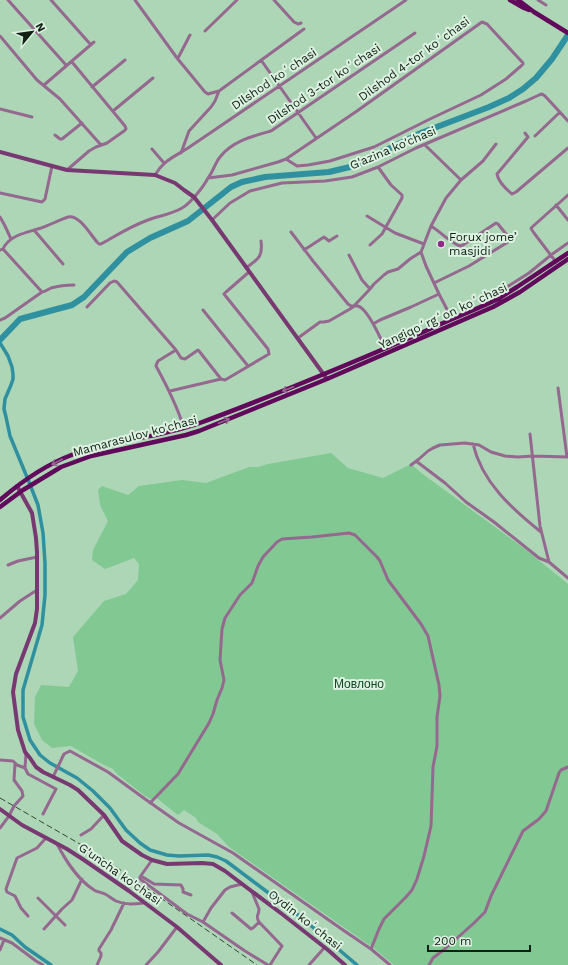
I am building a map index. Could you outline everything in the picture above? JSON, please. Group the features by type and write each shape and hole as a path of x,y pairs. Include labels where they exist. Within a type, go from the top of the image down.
{"main road":[{"path":"510,0 568,32"},
{"path":"518,0 534,12"},
{"name":"Yangiqoʻrgʻon koʻchasi","path":"326,377 385,348 498,299 517,288 568,253"},
{"name":"Yangiqoʻrgʻon koʻchasi","path":"326,377 493,307 520,292 568,259"},
{"name":"Mamarasulov ko'chasi","path":"0,500 18,485 37,473 58,461 76,454 91,449 184,428 326,377"},
{"name":"Mamarasulov ko'chasi","path":"0,507 22,491 62,467 91,456 199,431 326,377"}],"street":[{"path":"8,0 66,66"},
{"path":"51,0 90,45"},
{"path":"135,0 178,58 208,94 219,91 304,29"},
{"path":"205,31 237,0"},
{"path":"274,0 294,22 298,24 301,23"},
{"name":"Dilshod koʻchasi","path":"155,175 164,163 181,153 406,0"},
{"path":"538,0 546,5"},
{"name":"Dilshod 4-tor koʻchasi","path":"208,178 232,175 286,159 357,111 482,22 487,24 523,63 511,74 482,95 374,147 330,161 308,165 297,166 286,159"},
{"name":"Dilshod 3-tor koʻchasi","path":"34,230 73,216 79,220 99,244 102,244 120,233 146,221 184,208 208,178 220,157 232,146 242,140 271,131 415,33"},
{"path":"178,58 190,35"},
{"path":"0,36 37,80 60,99 101,145"},
{"path":"44,85 94,42"},
{"path":"92,87 125,60"},
{"path":"261,60 316,138"},
{"path":"67,170 89,151 107,143 126,129 72,62"},
{"path":"113,111 153,78"},
{"path":"181,153 189,131 215,101 219,91"},
{"name":"G'azina ko'chasi","path":"212,220 230,203 250,191 282,183 339,179 352,176 378,167 539,94 542,94 560,112"},
{"path":"0,109 32,117"},
{"path":"535,136 560,112 568,119"},
{"path":"55,135 58,139 62,139 82,123"},
{"path":"525,133 528,137 496,174 499,180 512,194 568,148"},
{"path":"298,338 320,322 328,321 354,307 384,275 398,269 421,252 431,226 446,198 461,180 491,153 496,144"},
{"path":"425,145 461,180"},
{"path":"152,149 164,163"},
{"path":"0,152 67,170 155,175 175,184 194,197 326,377"},
{"path":"0,193 42,202 45,199 52,166"},
{"path":"370,245 386,228 402,198 402,195 391,185 378,167"},
{"path":"556,262 531,228 568,195"},
{"path":"556,205 568,220"},
{"path":"367,216 404,238 424,244"},
{"path":"0,217 11,239"},
{"path":"431,226 458,246 463,245 496,223 510,239 508,242 469,266 434,283"},
{"path":"42,292 1,250 4,246 18,235 34,230 63,264"},
{"path":"291,232 312,261 348,304 362,309 373,324 385,348"},
{"path":"304,250 324,237 329,241 337,236"},
{"path":"170,391 221,379 226,380 269,354 269,351 224,294 261,254 261,241"},
{"path":"494,295 529,273 568,243"},
{"path":"421,252 426,266 452,319"},
{"path":"349,255 362,280 370,289"},
{"path":"87,307 110,283 114,281 117,282 176,350 181,358 185,359 195,351 199,350 221,379"},
{"path":"0,320 42,292 62,285 74,285"},
{"path":"373,324 439,294"},
{"path":"203,310 248,366"},
{"path":"176,350 158,361 156,366 170,391 179,411 184,428"},
{"path":"411,465 428,451 440,445 465,443 479,445 491,452 505,456 567,457 558,388"},
{"path":"530,434 541,533 549,562"},
{"path":"472,444 479,461 496,491 524,519 541,533"},
{"path":"416,461 445,483 466,502 539,558 549,562 568,578"},
{"name":"Oydin koʻchasi","path":"18,485 32,513 37,557 37,609 35,623 16,674 13,692 18,730 26,753 36,767 43,772 78,790 104,815 122,841 142,855 152,860 167,864 213,864 225,871 325,947 345,965"},
{"path":"150,803 178,774 209,723 224,680 220,660 222,628 225,618 240,595 252,583 263,557 277,542 282,539 350,532 356,535 380,561 388,580 425,631 430,645 440,696 437,746 433,767 431,826 424,856 412,890 384,919 371,949"},
{"path":"8,565 37,557"},
{"path":"0,618 27,596 37,590"},
{"path":"54,777 64,754 70,751 108,772 150,803 185,826 233,853 371,949 390,965"},
{"path":"26,753 25,768 29,776 56,789 43,814"},
{"path":"0,760 13,761 15,764 25,768"},
{"path":"0,828 14,806 23,796 22,791 14,780 15,764"},
{"path":"429,965 433,958 485,912 490,896 523,831 544,814 559,773 568,766"},
{"name":"G'uncha ko'chasi","path":"0,809 22,826 84,860 177,927 221,965"},
{"path":"81,835 91,829 104,815"},
{"path":"28,916 21,908 15,896 7,892 6,889 17,858 37,848 46,838"},
{"path":"57,844 69,865 94,890 103,893 114,900 124,903 143,903"},
{"path":"141,876 152,860"},
{"path":"141,876 154,884 181,885 183,892 191,895"},
{"path":"141,876 140,878 142,880 187,914 203,922 245,951 269,965 282,946 259,922 257,918 260,909 252,892"},
{"path":"44,929 72,900 82,879"},
{"path":"203,922 211,908 225,890 242,884"},
{"path":"38,898 65,925"},
{"path":"97,965 102,956 99,949 111,930 124,903"},
{"path":"232,913 251,929 259,922"},
{"path":"146,965 177,927"},
{"path":"0,938 12,943 43,965"},
{"path":"0,950 4,940"},
{"path":"309,965 325,947"},
{"path":"32,965 36,961"}],"green space":[{"name":"Мовлоно","path":"331,453 348,468 383,478 411,464 525,549 568,584 568,965 394,965 375,949 229,847 217,834 198,822 196,818 184,810 178,815 158,799 151,799 145,796 117,774 113,769 71,746 52,748 42,740 34,724 35,697 41,685 69,687 78,671 73,637 104,601 126,594 138,580 139,564 134,558 105,569 92,560 93,550 108,521 100,505 98,490 102,486 128,495 139,486 182,480 206,483 249,467 258,467"}],"waterway":[{"path":"0,340 20,319 72,305 84,297 127,252 150,238 188,221 231,187 242,182 265,177 329,172 354,166 421,133 509,98 536,78 552,59 568,35"},
{"path":"0,343 8,356 13,374 13,379 5,399 4,409 10,436 38,505 43,533 45,595 42,625 23,690 23,717 30,740 40,755 50,763 77,778 93,791 110,808 126,830 150,850 167,855 208,855 226,861 302,918 357,965"},
{"path":"0,929 12,935 25,947 51,965"}],"railway":[{"path":"0,798 99,855 257,965"}],"place":[{"name":"Forux jome’ masjidi","path":"441,244"}]}
